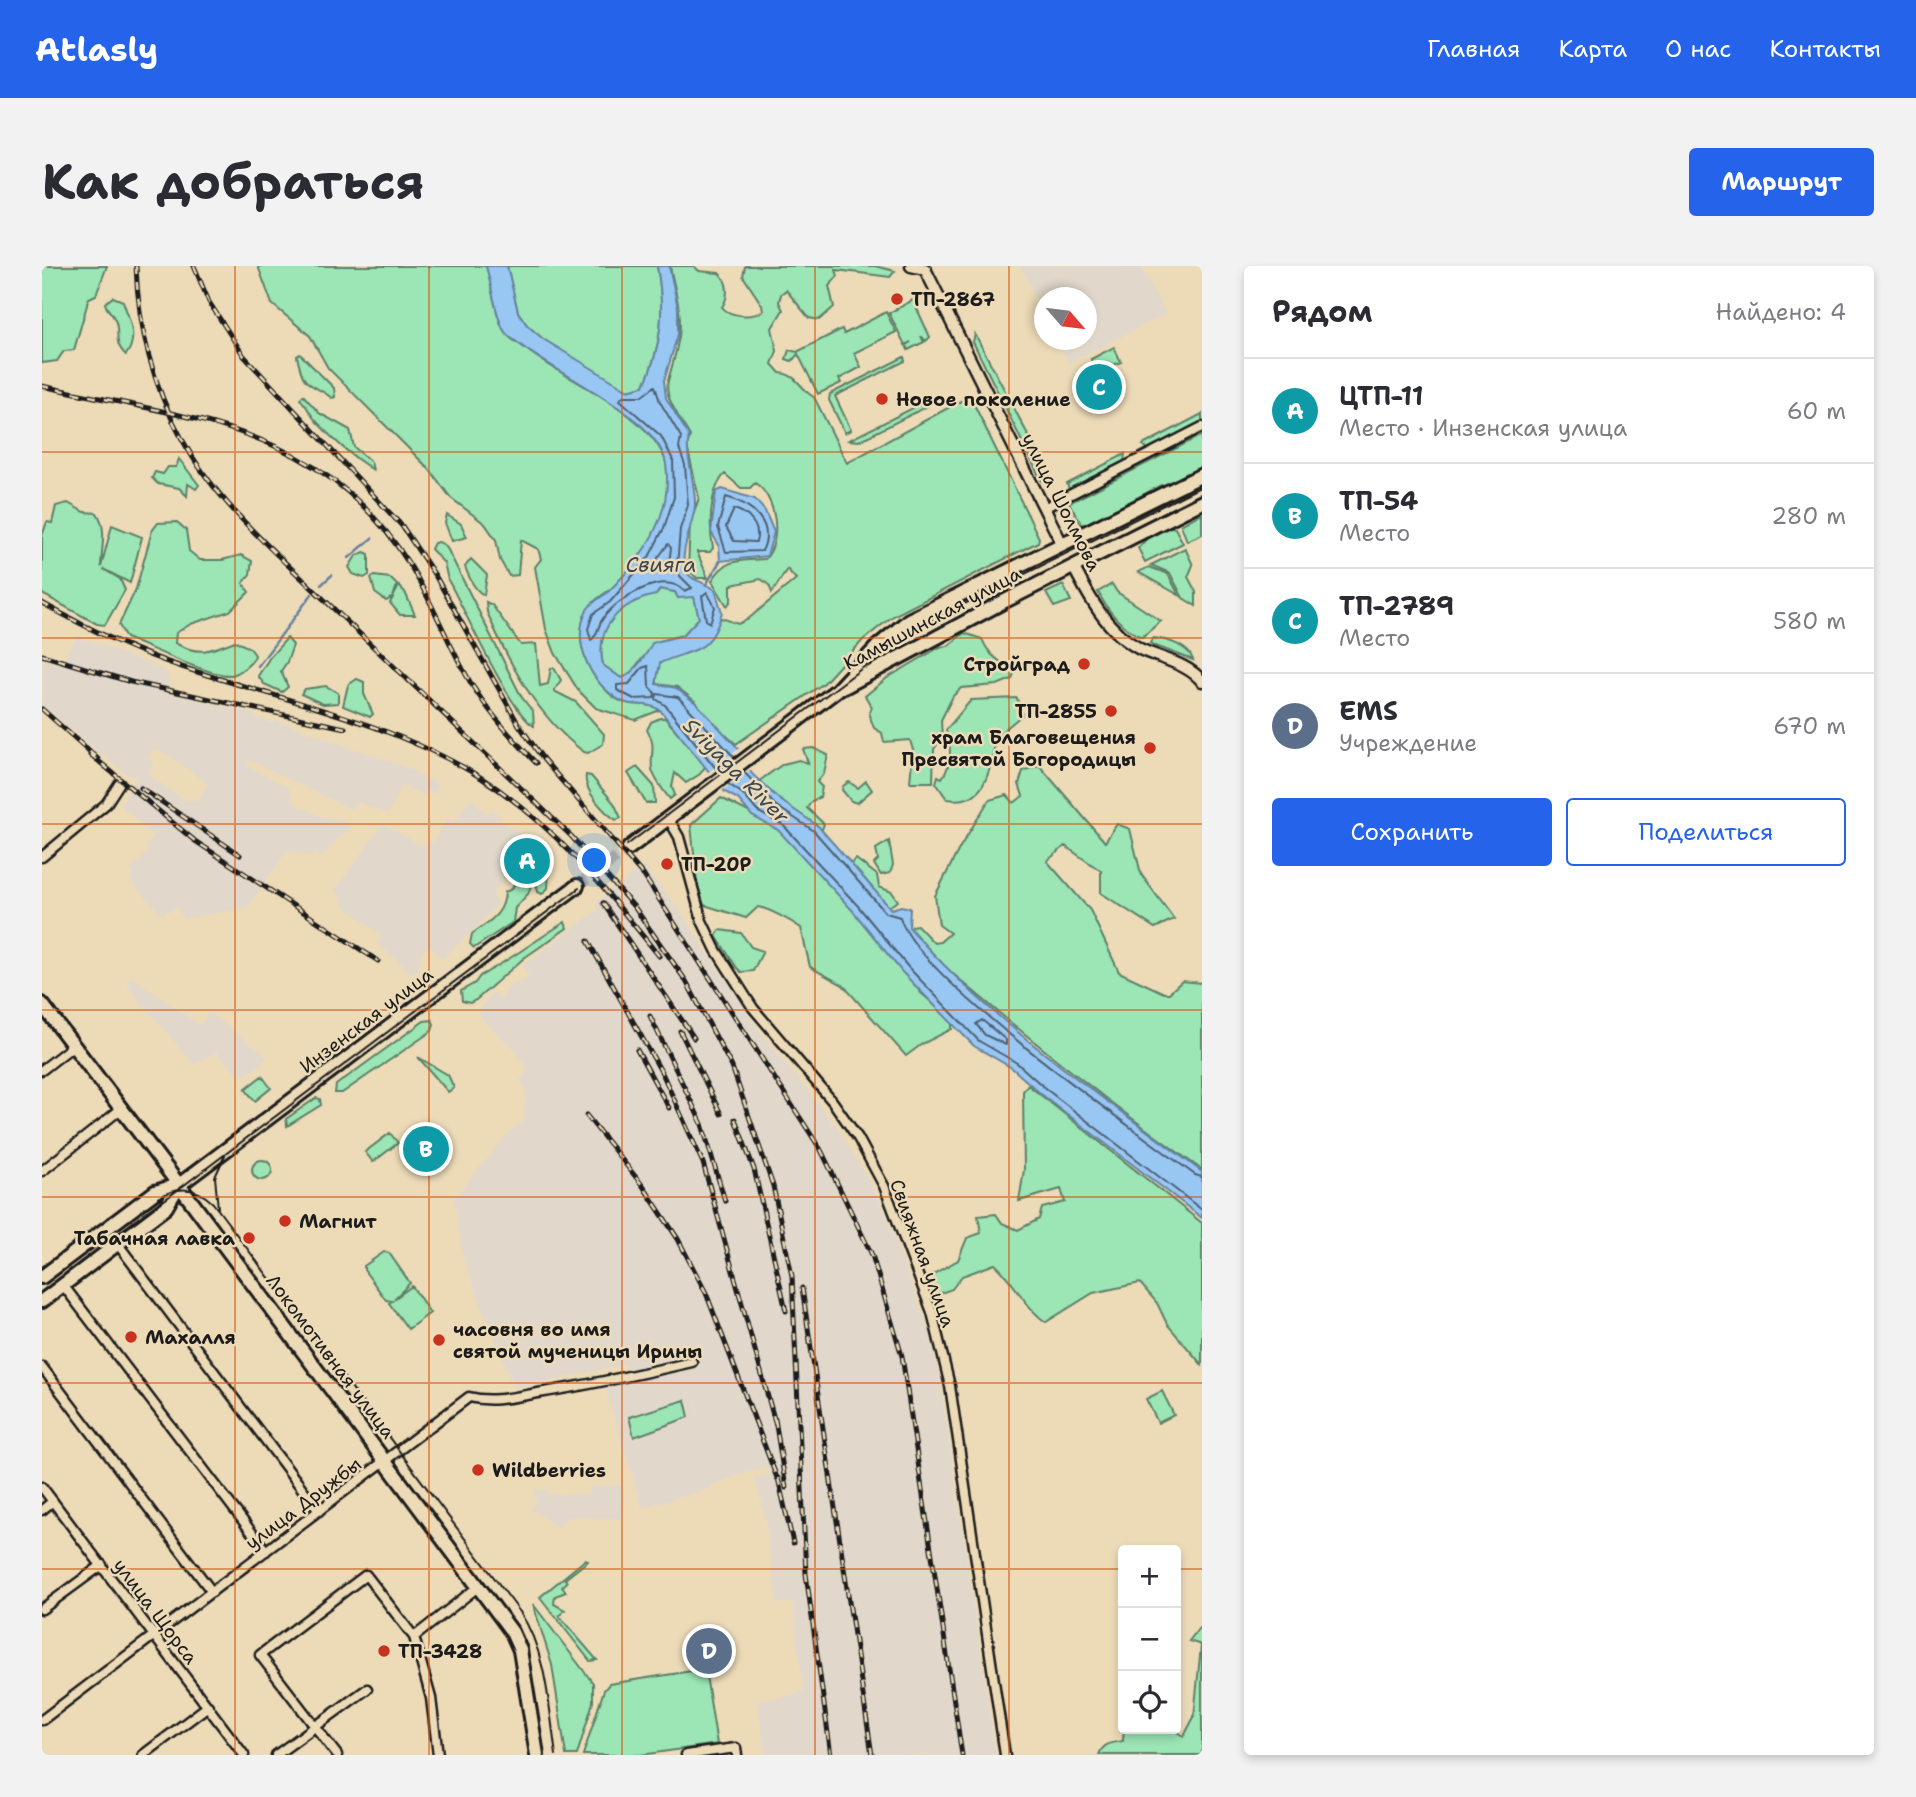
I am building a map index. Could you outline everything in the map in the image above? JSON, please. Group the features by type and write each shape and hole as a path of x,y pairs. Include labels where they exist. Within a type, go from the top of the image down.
{"main road":[{"name":"Камышинская улица","path":"837,690 878,646 909,620 1202,475"},
{"name":"Камышинская улица","path":"837,690 1073,566 1202,502"},
{"name":"улица Шолмова","path":"1062,544 1073,566"},
{"path":"629,848 837,690"},
{"name":"Инзенская улица","path":"42,1277 155,1192 179,1185 577,886"},
{"name":"Локомотивная улица","path":"42,1004 512,1632 520,1650 537,1755"},
{"name":"Инзенская улица","path":"42,1301 166,1207 179,1185"}],"street":[{"name":"улица Шолмова","path":"911,266 925,268 1062,544"},
{"path":"1044,508 1202,428"},
{"name":"улица Шолмова","path":"1073,566 1088,594 1112,627 1137,647 1188,670 1202,681"},
{"path":"42,857 106,804 120,784"},
{"name":"Свияжная улица","path":"668,818 679,837 699,911 716,950 753,1007 833,1102 858,1138 884,1186 932,1311 952,1399 1005,1755"},
{"path":"42,1070 74,1045"},
{"path":"42,1171 121,1109"},
{"path":"117,1243 319,1511"},
{"path":"63,1284 266,1551"},
{"name":"улица Дружбы","path":"42,1720 468,1397 494,1400 596,1384 692,1362"},
{"path":"42,1367 212,1592"},
{"name":"улица Щорса","path":"42,1487 244,1755"},
{"path":"42,1510 53,1501"},
{"path":"42,1609 102,1565"},
{"path":"337,1755 260,1655 366,1575 414,1637 431,1698 438,1755"},
{"path":"414,1637 479,1586"},
{"path":"276,1755 366,1689"},
{"path":"143,1755 208,1706"},
{"path":"686,1755 736,1751"}],"shaded area":[{"path":"1020,266 1141,266 1166,314 1097,349 1097,287 1034,287 1034,295"},
{"path":"1062,350 1095,350 1069,363"},
{"path":"77,636 167,671 172,693 245,711 273,724 275,720 408,768 439,785 434,794 428,791 425,796 402,785 388,814 359,803 350,809 249,760 247,766 288,787 296,805 320,816 341,820 350,827 320,858 316,854 311,856 287,851 248,907 184,919 177,907 162,915 129,880 134,874 130,870 149,850 146,846 153,837 121,805 136,778 120,770 42,706 42,659 61,665","holes":["153,749 166,754 206,782 208,785 198,800 184,800 148,774 155,763 149,759"]},
{"path":"471,798 487,814 493,810 501,816 499,820 537,845 529,855 526,853 493,893 498,904 475,929 442,959 430,946 422,951 418,969 412,974 377,943 382,936 343,905 341,896 334,891 383,824 419,844 429,845 448,819 454,823"},
{"path":"643,866 679,909 757,1027 838,1128 881,1202 930,1333 941,1385 996,1755 765,1755 757,1700 793,1695 803,1690 792,1602 777,1604 764,1512 754,1478 770,1474 767,1466 711,1485 712,1488 642,1508 604,1385 689,1367 700,1424 688,1359 627,1375 624,1365 514,1388 463,1259 454,1198 511,1130 524,1121 526,1092 520,1078 529,1070 517,1055 519,1053 482,1020 479,1011 492,992 502,998 510,984 529,978 523,965 599,909 595,903"},
{"path":"132,977 200,1025 209,1012 267,1057 255,1069 240,1076 216,1052 194,1065 126,985"},
{"path":"590,1486 622,1486 622,1519 568,1516 558,1528 531,1509 536,1503 534,1491 547,1489 548,1494 589,1495"}],"green space":[{"path":"42,266 107,266 96,295 89,298 74,350 64,351 57,361 42,363"},
{"path":"258,266 486,266 499,318 507,335 641,425 655,441 665,459 669,476 664,511 637,560 614,586 590,606 581,629 581,642 594,676 611,695 624,703 648,705 660,710 635,720 596,708 578,690 555,653 546,629 535,567 541,559 538,549 521,540 518,575 509,576 500,560 496,540 485,524 451,498 429,469 328,368 310,336 272,304"},
{"path":"507,266 657,266 661,298 660,327 655,356 644,386 628,390 618,387 543,339 527,325 518,312"},
{"path":"670,266 694,266 699,271 719,273 727,290 722,307 730,313 741,315 753,315 763,311 762,305 743,276 745,266 875,266 895,271 890,277 836,270 838,276 829,286 834,307 819,320 809,318 786,290 781,294 779,302 783,310 772,328 777,351 772,364 780,373 791,376 814,397 847,463 970,396 1039,538 1038,542 893,616 863,640 824,683 736,744 696,709 697,703 677,687 657,684 657,664 722,618 738,624 747,620 796,579 787,569 772,593 769,585 761,579 731,585 731,601 727,606 712,581 728,564 765,559 774,541 775,519 762,489 755,483 750,488 741,488 725,474 713,499 713,548 710,552 697,552 708,578 697,578 688,570 690,523 699,498 687,446 690,436 672,404 667,386 680,327"},
{"path":"113,297 123,301 132,328 132,342 126,355 119,345 116,323 105,303"},
{"path":"913,300 930,337 926,341 921,336 924,342 908,350 906,345 911,342 905,345 889,313"},
{"path":"886,312 896,332 854,353 861,367 839,379 841,383 818,394 798,354 792,361 786,359 789,350 797,352 842,329 844,334"},
{"path":"975,334 1046,469 1047,483 1041,480 973,342"},
{"path":"1114,347 1121,362 1095,372 1091,359"},
{"path":"300,354 334,388 335,397 332,398 305,380 297,356"},
{"path":"904,357 905,361 835,396 851,430 845,433 829,400 830,394"},
{"path":"303,395 319,413 350,430 354,447 371,462 373,470 324,429 300,399"},
{"path":"925,402 928,406 859,441 849,440"},
{"path":"1202,414 1202,422 1148,449 1143,445"},
{"path":"1202,435 1202,470 1173,484 1161,485 1083,527 1069,503"},
{"path":"1125,454 1124,461 1069,489 1067,484"},
{"path":"179,459 199,485 196,489 188,484 187,496 179,488 158,484 152,478 155,472 163,474 168,467 176,467"},
{"path":"68,503 84,512 97,513 103,532 101,567 112,525 142,537 130,583 103,569 120,579 125,590 105,625 97,624 42,594 42,536 47,522 52,523 56,506"},
{"path":"1202,513 1202,534 1187,541 1181,525"},
{"path":"447,515 461,524 467,537 452,541 445,523"},
{"path":"177,522 186,530 189,551 200,560 222,560 241,555 252,561 250,574 243,583 249,592 230,611 191,624 176,633 175,643 191,650 205,651 235,641 250,648 254,658 234,674 208,671 163,654 126,638 119,625 136,589 152,531 158,523"},
{"path":"1168,526 1175,528 1183,543 1145,562 1138,548 1152,533"},
{"path":"439,542 446,546 521,696 533,712 534,726 524,717 501,682 448,580 444,563 431,549 434,543"},
{"path":"1185,548 1193,565 1188,577 1196,592 1196,606 1183,598 1170,573 1151,565"},
{"path":"364,552 369,554 369,575 364,578 353,574 349,567 356,556"},
{"path":"471,559 487,575 484,595 475,587 465,567"},
{"path":"1149,567 1168,574 1179,595 1138,572"},
{"path":"371,578 390,578 397,585 393,597 386,601 375,593"},
{"path":"1112,584 1117,592 1161,621 1142,637 1128,630 1106,606 1098,592"},
{"path":"1063,585 1071,601 1054,607 1046,593"},
{"path":"399,586 405,592 415,615 400,615 390,603"},
{"path":"660,589 675,592 678,598 694,596 699,618 683,635 656,642 628,676 621,678 603,665 601,654 604,633 621,608"},
{"path":"486,602 492,605 521,645 536,644 540,686 548,684 551,668 554,668 561,680 554,691 576,702 604,734 603,744 588,753 584,752 553,723 526,689 515,670 487,612"},
{"path":"964,633 982,639 992,654 1014,673 1012,679 997,685 961,688 953,696 941,720 942,738 934,749 933,782 910,782 913,750 910,740 884,742 882,733 874,728 869,714 872,707 865,696 887,678 940,647 948,646"},
{"path":"287,638 293,645 281,671 288,687 282,692 264,684 258,676"},
{"path":"1153,638 1182,647 1193,660 1153,645 1150,643"},
{"path":"357,679 364,682 364,694 373,714 370,717 343,706 348,685"},
{"path":"326,686 338,693 338,703 323,704 301,694 305,689"},
{"path":"1017,698 1022,715 997,736 985,782 971,796 961,800 947,799 936,783 938,776 942,778 946,772 949,761 950,749 946,730 971,700"},
{"path":"665,718 706,765 700,774 686,783 675,773 672,787 675,795 670,799 653,773 652,745 647,730 651,722"},
{"path":"813,748 828,755 824,773 817,782 822,787 820,797 812,801 807,808 824,824 821,832 755,784 783,764 799,760 808,763 803,749"},
{"path":"1039,765 1105,842 1117,824 1130,829 1141,874 1174,919 1155,928 1101,893 1101,871 1065,846 1047,861 1090,910 1119,972 1164,993 1169,993 1182,981 1202,983 1202,1170 1048,1053 952,974 910,933 912,926 917,925 934,943 940,942 950,933 939,925 935,896 960,847 989,800 1007,795 1014,803 1023,796 1019,784 1023,771"},
{"path":"637,767 654,786 655,803 646,803 628,773"},
{"path":"586,775 591,776 614,803 621,818 616,820 595,800 588,787"},
{"path":"866,781 872,790 857,803 851,801 842,790 849,782 858,788"},
{"path":"721,798 778,827 868,926 921,993 952,1020 952,1029 922,1044 906,1056 843,985 810,967 801,928 758,907 746,918 704,905 697,883 691,825"},
{"path":"889,841 893,865 890,873 881,875 874,864 878,860 876,849"},
{"path":"546,854 550,854 548,888 542,894 538,892 536,882 532,883 528,894 515,908 513,922 474,948 470,944 472,934 499,912 505,892 512,889 520,873 525,875"},
{"path":"856,859 877,875 879,887 892,892 898,901 888,907 863,877 851,869"},
{"path":"565,922 567,928 524,958 476,1000 470,1003 462,1001 461,991 475,983 480,976"},
{"path":"720,930 741,933 751,947 763,951 753,971 741,972 737,968 716,936"},
{"path":"432,1020 432,1031 342,1093 335,1093 336,1085 424,1021"},
{"path":"418,1057 448,1075 454,1088 448,1092"},
{"path":"262,1076 271,1088 255,1101 245,1089"},
{"path":"1028,1085 1202,1223 1202,1365 1167,1324 1157,1303 1140,1283 1093,1293 1046,1322 1033,1311 995,1264 962,1276 952,1289 936,1295 930,1276 958,1260 967,1238 981,1233 978,1216 996,1214 1002,1223 1018,1230 1039,1219 1042,1208 1065,1202 1061,1189 1019,1201 1024,1170 1023,1091"},
{"path":"316,1098 320,1099 321,1105 287,1126 286,1119"},
{"path":"390,1133 398,1143 373,1162 365,1152"},
{"path":"258,1160 266,1160 272,1170 266,1180 258,1180 252,1174 252,1166"},
{"path":"384,1252 389,1253 410,1283 394,1299 412,1286 430,1313 408,1329 389,1303 392,1301 386,1300 364,1270 364,1266"},
{"path":"1162,1391 1174,1415 1158,1423 1146,1399"},
{"path":"685,1400 689,1417 634,1437 629,1417"},
{"path":"586,1559 588,1561 565,1579 567,1582 562,1587 566,1592 555,1596 554,1604 565,1610 559,1616 597,1660 590,1661 540,1597"},
{"path":"533,1604 593,1683 593,1702 577,1755 566,1755 552,1665"},
{"path":"1199,1628 1202,1628 1202,1755 1099,1755 1105,1746 1123,1741 1124,1734 1184,1736 1194,1717 1201,1645 1189,1641"},
{"path":"705,1669 717,1744 641,1755 583,1755 604,1690 609,1684"}],"water":[{"path":"486,266 507,266 518,312 527,325 543,339 628,390 644,386 655,357 661,313 657,266 669,266 678,308 678,334 664,381 666,398 689,436 688,451 695,497 685,546 685,569 690,576 715,590 722,612 718,626 706,643 691,652 660,663 656,684 676,688 697,704 737,747 752,774 780,800 818,826 891,909 901,906 910,908 909,927 975,995 1049,1057 1202,1172 1202,1218 1041,1094 1012,1068 974,1046 902,972 853,911 778,830 752,816 738,799 725,792 660,710 649,705 622,701 598,681 585,659 581,634 583,622 589,607 610,590 645,549 665,500 666,464 659,447 646,430 627,414 507,334 499,319","holes":["660,589 675,592 678,598 694,597 699,618 683,635 652,643 639,664 625,677 621,678 603,665 603,639 613,618 621,610 643,598 656,595"]},
{"path":"722,489 755,499 765,511 774,532 767,556 720,561 719,545 711,532 716,492"}],"pier":[{"path":"741,747 753,768 720,792 707,773"}],"waterway":[{"path":"349,558 372,538"},
{"path":"706,585 720,561"},
{"path":"321,585 332,575"},
{"path":"258,666 312,594"}],"tunnel":[{"path":"577,886 629,848"}],"tram line":[{"path":"627,845 877,657 936,618 1202,486"},
{"path":"42,1292 579,888"},
{"path":"218,1208 215,1177 225,1155"},
{"path":"158,1198 172,1191 186,1190 200,1193 213,1203 520,1612 529,1628 541,1663 556,1755"}],"railway":[{"path":"136,266 140,311 155,377 182,439 214,487 253,531 571,836 635,908 686,981 732,1067 773,1186 792,1276 806,1574 831,1755"},
{"path":"194,266 209,302 244,356 402,526 436,577 519,725 543,759 644,876 821,1150 872,1255 902,1356 962,1755"},
{"path":"42,386 201,420 249,436 295,456 337,483 376,520 411,567 472,685 494,716 536,763"},
{"path":"42,603 146,654 372,726 409,741 480,777 555,836 598,882 659,956"},
{"path":"42,655 131,682 345,728"},
{"path":"42,709 98,759"},
{"path":"90,754 195,841 378,961"},
{"path":"141,788 240,855"},
{"path":"603,903 694,1038"},
{"path":"588,941 663,1075 703,1163 776,1426"},
{"path":"650,1016 702,1124 725,1201"},
{"path":"680,1031 721,1114"},
{"path":"637,1050 669,1108"},
{"path":"586,1115 643,1186 678,1239 706,1293 777,1478"},
{"path":"735,1119 754,1169 786,1311"},
{"path":"802,1288 872,1755"},
{"path":"775,1419 786,1488"},
{"path":"778,1478 793,1543"}],"place":[{"name":"ТП-2867","path":"897,299"},
{"name":"ТП-2789","path":"1099,387"},
{"name":"Новое поколение","path":"882,399"},
{"name":"Стройград","path":"1084,664"},
{"name":"ТП-2855","path":"1111,711"},
{"name":"храм Благовещения Пресвятой Богородицы","path":"1150,748"},
{"name":"ЦТП-11","path":"527,861"},
{"name":"ТП-20Р","path":"667,864"},
{"name":"ТП-54","path":"426,1149"},
{"name":"Магнит","path":"285,1221"},
{"name":"Табачная лавка","path":"249,1238"},
{"name":"Махалля","path":"131,1337"},
{"name":"часовня во имя святой мученицы Ирины","path":"439,1340"},
{"name":"Wildberries","path":"478,1470"},
{"name":"ТП-3428","path":"384,1651"},
{"name":"EMS","path":"709,1651"}],"water label":[{"name":"Свияга","path":"661,565"},
{"name":"Sviyaga River","path":"736,771"}]}
